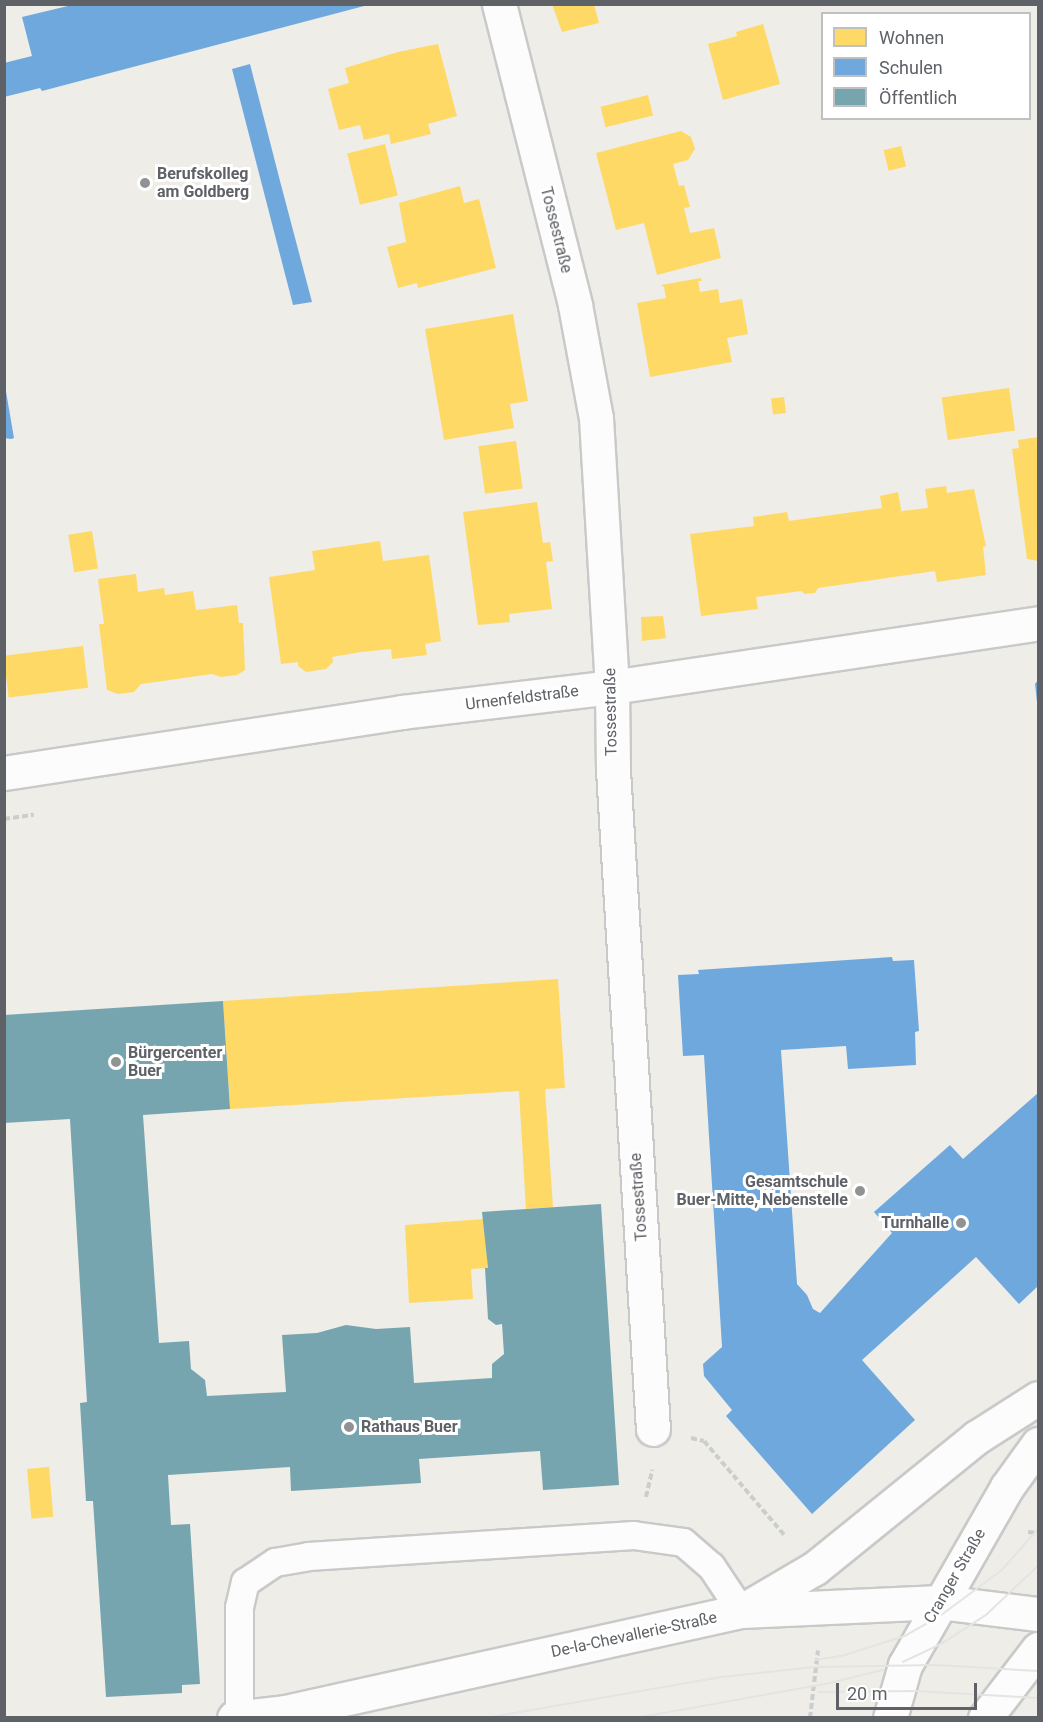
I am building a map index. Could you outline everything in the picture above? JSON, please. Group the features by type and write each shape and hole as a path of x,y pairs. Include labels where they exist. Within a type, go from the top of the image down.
{"street":[{"name":"Tossestraße","path":"498,4 575,305 596,418 612,687 613,770 653,1429"},
{"name":"Urnenfeldstraße","path":"4,773 402,712 612,687 1038,623"},
{"path":"741,1611 815,1568 977,1437 1038,1398"},
{"name":"Cranger Straße","path":"890,1718 905,1665 1007,1487 1038,1444"},
{"name":"De-la-Chevallerie-Straße","path":"234,1718 285,1712 741,1611 940,1602 1038,1614"},
{"path":"985,1718 1038,1649"}],"lane":[{"path":"239,1717 239,1607 245,1582 274,1562 308,1556 633,1535 682,1542 711,1566 741,1611"}],"path":[{"path":"4,819 34,815"},
{"path":"633,1535 651,1480 653,1429 704,1442 815,1568"}],"building: Wohnen":[{"path":"552,4 594,4 599,23 562,32"},
{"path":"763,24 780,84 723,100 708,44 737,36 736,32"},
{"path":"438,44 457,116 428,124 431,134 391,144 389,134 364,140 360,125 339,130 328,89 349,83 345,68 398,52"},
{"path":"648,95 653,115 606,127 600,107"},
{"path":"681,131 691,137 695,149 688,160 673,164 679,186 684,185 690,207 684,208 690,233 714,228 721,258 657,275 644,223 616,230 596,153"},
{"path":"385,144 398,195 360,205 347,153"},
{"path":"901,146 906,166 889,171 884,150"},
{"path":"460,186 464,203 479,199 496,268 418,288 417,283 398,288 387,247 406,242 399,203"},
{"path":"701,278 701,281 698,281 700,292 718,289 720,303 742,299 748,334 727,338 732,362 650,377 637,303 666,298 664,287 661,285"},
{"path":"513,314 528,401 510,404 514,428 444,440 425,329"},
{"path":"1009,388 1015,431 948,440 942,397"},
{"path":"784,397 786,413 773,414 771,399"},
{"path":"1038,437 1038,561 1027,559 1012,449 1019,448 1018,440"},
{"path":"516,441 523,489 485,494 478,446"},
{"path":"946,486 947,493 974,489 986,546 983,547 986,575 937,582 935,571 818,588 815,593 805,594 801,591 756,597 758,609 701,616 690,534 754,526 753,517 787,512 789,521 882,508 880,496 898,492 902,515 902,511 928,508 925,489"},
{"path":"537,502 543,543 550,542 553,561 546,562 552,609 509,614 510,622 478,625 463,512"},
{"path":"92,531 98,569 74,572 68,535"},
{"path":"380,541 383,561 429,555 441,641 425,644 427,655 392,659 391,649 361,652 332,657 333,662 326,669 306,672 298,666 298,662 281,664 269,577 315,570 312,551"},
{"path":"136,574 138,592 164,588 165,595 193,591 196,610 237,605 239,623 243,623 245,670 237,675 221,677 212,674 141,684 134,692 118,694 107,690 99,624 104,624 98,579"},
{"path":"663,616 666,638 642,641 641,617"},
{"path":"83,646 88,688 9,697 4,656"},
{"path":"558,979 565,1088 545,1089 553,1207 526,1209 519,1091 230,1109 223,1001"},
{"path":"484,1219 488,1268 471,1269 473,1299 409,1303 405,1225"},
{"path":"49,1467 53,1517 31,1519 27,1469"}],"building: Schulen":[{"path":"72,5 368,5 42,91 40,88 4,97 4,63 32,56 22,17"},
{"path":"250,64 312,302 293,305 232,69"},
{"path":"4,380 14,438 11,439 4,438"},
{"path":"1038,680 1038,702 1037,702 1035,684"},
{"path":"892,957 893,961 914,960 919,1031 915,1032 916,1065 848,1069 846,1046 781,1050 797,1284 807,1295 813,1309 820,1313 892,1233 874,1212 950,1145 963,1159 1038,1093 1038,1286 1019,1304 976,1257 862,1360 915,1420 812,1514 726,1416 732,1410 704,1376 703,1364 722,1347 704,1055 683,1056 678,975 699,974 698,970"}],"building: Öffentlich":[{"name":"Rathaus Buer","path":"223,1001 230,1109 143,1115 159,1343 189,1341 191,1369 205,1380 207,1396 286,1392 282,1335 317,1333 346,1325 376,1329 410,1327 414,1383 492,1378 492,1364 504,1354 502,1324 496,1325 488,1319 485,1268 488,1268 482,1212 601,1204 619,1485 543,1490 540,1451 419,1459 421,1483 291,1491 290,1467 168,1475 171,1525 190,1524 200,1684 182,1685 182,1693 106,1697 93,1501 86,1501 80,1403 87,1402 70,1119 4,1123 4,1015"}],"tram line":[{"path":"815,1660 845,1655 905,1636 940,1616 1002,1570 1038,1529"},
{"path":"903,1662 943,1643 986,1615 1038,1566"},
{"path":"486,1718 722,1677 816,1667 936,1665 1038,1671"},
{"path":"636,1718 830,1683 883,1670"},
{"path":"818,1692 917,1691 1038,1698"}],"place":[{"name":"Berufskolleg am Goldberg","path":"145,183"},
{"name":"Bürgercenter Buer","path":"116,1062"},
{"name":"Gesamtschule Buer-Mitte, Nebenstelle","path":"860,1191"},
{"name":"Turnhalle","path":"961,1223"},
{"name":"Rathaus Buer","path":"349,1427"}]}
